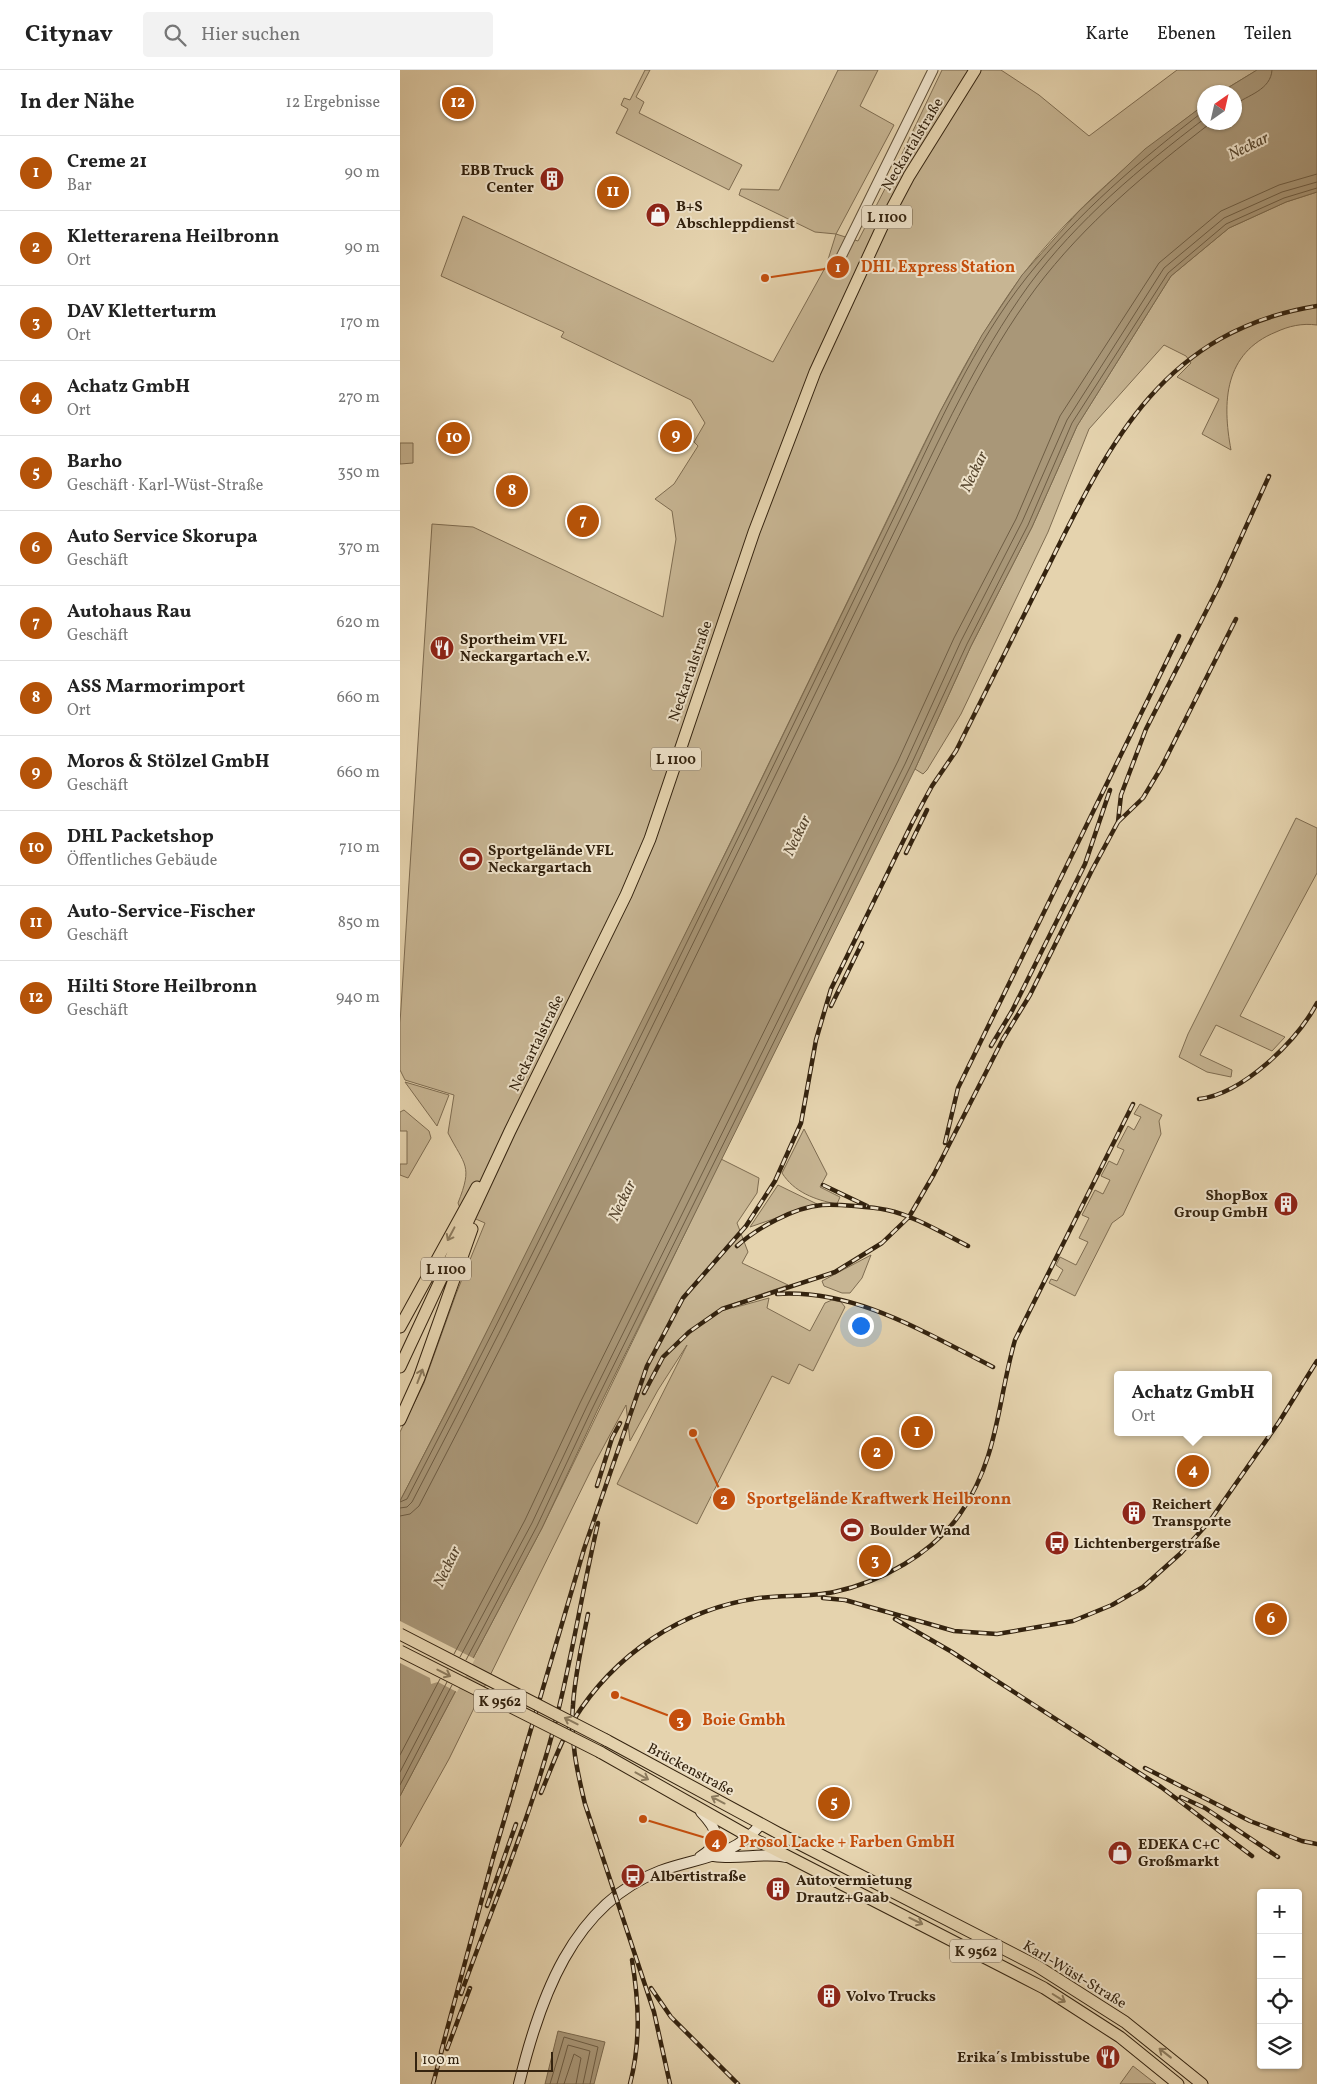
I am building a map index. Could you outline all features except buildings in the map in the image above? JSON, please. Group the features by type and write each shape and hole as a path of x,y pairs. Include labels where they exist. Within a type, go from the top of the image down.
{"main road":[{"name":"Neckartalstraße","path":"400,1367 510,1131 650,839 754,532 815,372 882,227 909,176 975,70"},
{"path":"400,1327 466,1205 510,1131"},
{"path":"400,1420 420,1378 492,1170"},
{"name":"Brückenstraße","path":"400,1634 606,1740 761,1824"},
{"name":"Brückenstraße","path":"400,1651 600,1752 750,1837"},
{"path":"693,1862 710,1851 717,1836 714,1825 696,1806"},
{"path":"519,2084 533,2030 547,1993 572,1945 584,1928 612,1901 636,1883 659,1872 737,1847 750,1837 761,1824"},
{"name":"Karl-Wüst-Straße","path":"761,1824 1054,1976 1125,2022 1202,2084"},
{"name":"Karl-Wüst-Straße","path":"750,1837 1044,1988 1120,2037 1178,2084"},
{"path":"713,1856 732,1859 775,1854 795,1860"}],"street":[{"path":"841,257 933,70"}],"shaded area":[{"path":"645,70 650,70 636,97 644,102 639,113 742,165 729,190 616,133 628,109 621,105 624,98 630,100"},
{"path":"838,70 878,70 860,106 894,125 836,234 815,232 739,195 741,189 779,190"},
{"path":"942,70 1001,70 1039,95 1089,136 1177,70 1257,70 1232,85 1197,85 1197,111 1130,164 1083,206 1021,277 982,335 932,427 612,1082 400,1501 400,1432 424,1383 456,1294 485,1223 462,1213 458,1203 466,1173 463,1160 448,1133 454,1095 405,1080 400,1070 400,1023 432,524 473,527 663,617 676,539 672,511 655,499 674,484 698,446 694,442 705,423 691,400 561,337 564,332 441,276 463,216 773,362 826,266 836,234 858,241"},
{"path":"1317,192 1317,325 1306,324 1276,332 1259,341 1246,353 1237,366 1231,381 1228,397 1228,432 1231,450 1202,434 1219,399 1177,377 1191,363 1186,356 1164,345 1089,429 1048,532 961,714 927,770 923,774 915,769 971,646 1032,527 1077,426 1171,276 1229,228 1286,202"},
{"path":"400,443 413,443 413,463 400,464"},
{"path":"1296,818 1317,828 1317,873 1240,1016 1285,1037 1272,1051 1216,1025 1200,1055 1232,1070 1231,1077 1207,1072 1179,1057 1188,1034"},
{"path":"405,1082 449,1095 437,1126"},
{"path":"1140,1104 1162,1115 1159,1121 1161,1134 1123,1215 1112,1223 1075,1296 1049,1283 1051,1279 1057,1281 1063,1270 1056,1265 1060,1257 1076,1265 1088,1242 1079,1238 1089,1218 1082,1215 1095,1190 1103,1194 1110,1180 1101,1176 1109,1161 1117,1165 1124,1150 1117,1147 1128,1126 1134,1130 1141,1117 1134,1114"},
{"path":"404,1110 429,1131 431,1138 408,1178 400,1175 400,1164 407,1164 407,1131 400,1131 400,1112"},
{"path":"804,1129 827,1174 820,1187 840,1197 837,1204 806,1194 787,1180 782,1173"},
{"path":"721,1159 759,1178 757,1193 737,1223 748,1252 742,1263 788,1285 732,1304 733,1308 769,1298 767,1308 810,1331 825,1303 832,1300 841,1302 845,1307 813,1371 799,1364 789,1384 772,1376 697,1524 617,1484 687,1345 658,1390 630,1441 626,1405 592,1468 449,1759 400,1847 400,1796 542,1528"},
{"path":"778,1185 817,1204 750,1227"},
{"path":"871,1255 862,1278 850,1293 842,1293 824,1286 822,1281"},
{"path":"1133,2066 1156,2084 1120,2084"}],"water":[{"name":"Neckar","path":"1257,70 1317,70 1317,192 1286,202 1229,228 1171,276 1077,426 1032,527 971,646 915,769 597,1411 542,1528 400,1796 400,1501 458,1389 730,844 940,412 982,335 1022,275 1079,211 1145,149 1197,110 1197,130 1242,130 1242,85 1232,85"},
{"path":"558,2031 605,2042 594,2084 545,2084"}],"pier":[{"path":"400,1621 475,1659 457,1692 438,1682 431,1684 430,1678 400,1663"}],"railway":[{"path":"441,2052 493,1858 584,1549 647,1366 683,1298 746,1226 775,1181 801,1123 816,1040 831,989 913,821 932,786 956,751 1069,524 1093,480 1119,438 1147,400 1180,367 1218,340 1263,319 1317,306"},
{"path":"644,1393 663,1357 689,1332 722,1309 835,1272 882,1243 909,1217 934,1174 1003,1039 1030,995 1118,822 1121,795 1146,729 1219,586 1269,476"},
{"path":"1118,822 1143,798 1161,768 1236,619"},
{"path":"945,1143 958,1088 1179,636"},
{"path":"991,1046 1012,1011 1085,864 1110,790"},
{"path":"906,853 927,810"},
{"path":"831,1006 862,943"},
{"path":"1199,1099 1216,1095 1233,1087 1267,1063 1296,1033 1317,1003"},
{"path":"541,1793 568,1729 590,1697 609,1675 652,1638 703,1612 731,1604 759,1598 825,1594 870,1581 920,1554 948,1528 960,1514 983,1472 990,1451 1015,1340 1133,1104"},
{"path":"823,1185 867,1206"},
{"path":"737,1246 755,1232 789,1214 822,1205 845,1205 887,1210 908,1216 968,1246"},
{"path":"777,1294 806,1294 862,1306 916,1328 993,1367"},
{"path":"1272,1432 1317,1361"},
{"path":"597,1486 612,1438 620,1423"},
{"path":"823,1598 845,1600 954,1631 997,1634 1073,1621 1112,1605 1143,1587 1181,1553 1209,1522 1269,1436"},
{"path":"461,1994 524,1824 552,1736 598,1523"},
{"path":"588,1614 577,1670 572,1718 573,1743 577,1767 585,1804 654,2012 670,2084"},
{"path":"895,1619 952,1652 1161,1787 1252,1856"},
{"path":"1145,1768 1250,1821 1302,1841 1317,1844"},
{"path":"1181,1797 1205,1808 1278,1857"},
{"path":"487,1906 516,1824"},
{"path":"630,2084 636,2053 638,2022 632,1960"},
{"path":"447,2049 470,1988"},
{"path":"651,1988 671,2017 738,2084"},
{"path":"433,2084 443,2046"}],"place":[{"name":"Hilti Store Heilbronn","path":"458,103"},
{"name":"EBB Truck Center","path":"552,179"},
{"name":"Auto-Service-Fischer","path":"613,192"},
{"name":"B+S Abschleppdienst","path":"658,215"},
{"name":"DHL Express Station","path":"765,278"},
{"name":"Moros & Stölzel GmbH","path":"676,436"},
{"name":"DHL Packetshop","path":"454,438"},
{"name":"ASS Marmorimport","path":"512,491"},
{"name":"Autohaus Rau","path":"583,521"},
{"name":"Sportheim VFL Neckargartach e.V.","path":"442,648"},
{"name":"Sportgelände VFL Neckargartach","path":"471,859"},
{"name":"ShopBox Group GmbH","path":"1286,1204"},
{"name":"Creme 21","path":"917,1432"},
{"name":"Sportgelände Kraftwerk Heilbronn","path":"693,1433"},
{"name":"Kletterarena Heilbronn","path":"877,1453"},
{"name":"Achatz GmbH","path":"1193,1471"},
{"name":"Reichert Transporte","path":"1134,1513"},
{"name":"Boulder Wand","path":"852,1530"},
{"name":"Lichtenbergerstraße","path":"1057,1543"},
{"name":"DAV Kletterturm","path":"875,1561"},
{"name":"Auto Service Skorupa","path":"1271,1619"},
{"name":"Boie Gmbh","path":"615,1695"},
{"name":"Barho","path":"834,1803"},
{"name":"Prosol Lacke + Farben GmbH","path":"643,1819"},
{"name":"EDEKA C+C Großmarkt","path":"1120,1853"},
{"name":"Albertistraße","path":"633,1876"},
{"name":"Autovermietung Drautz+Gaab","path":"778,1889"},
{"name":"Volvo Trucks","path":"829,1996"},
{"name":"Erika´s Imbisstube","path":"1108,2057"}]}
